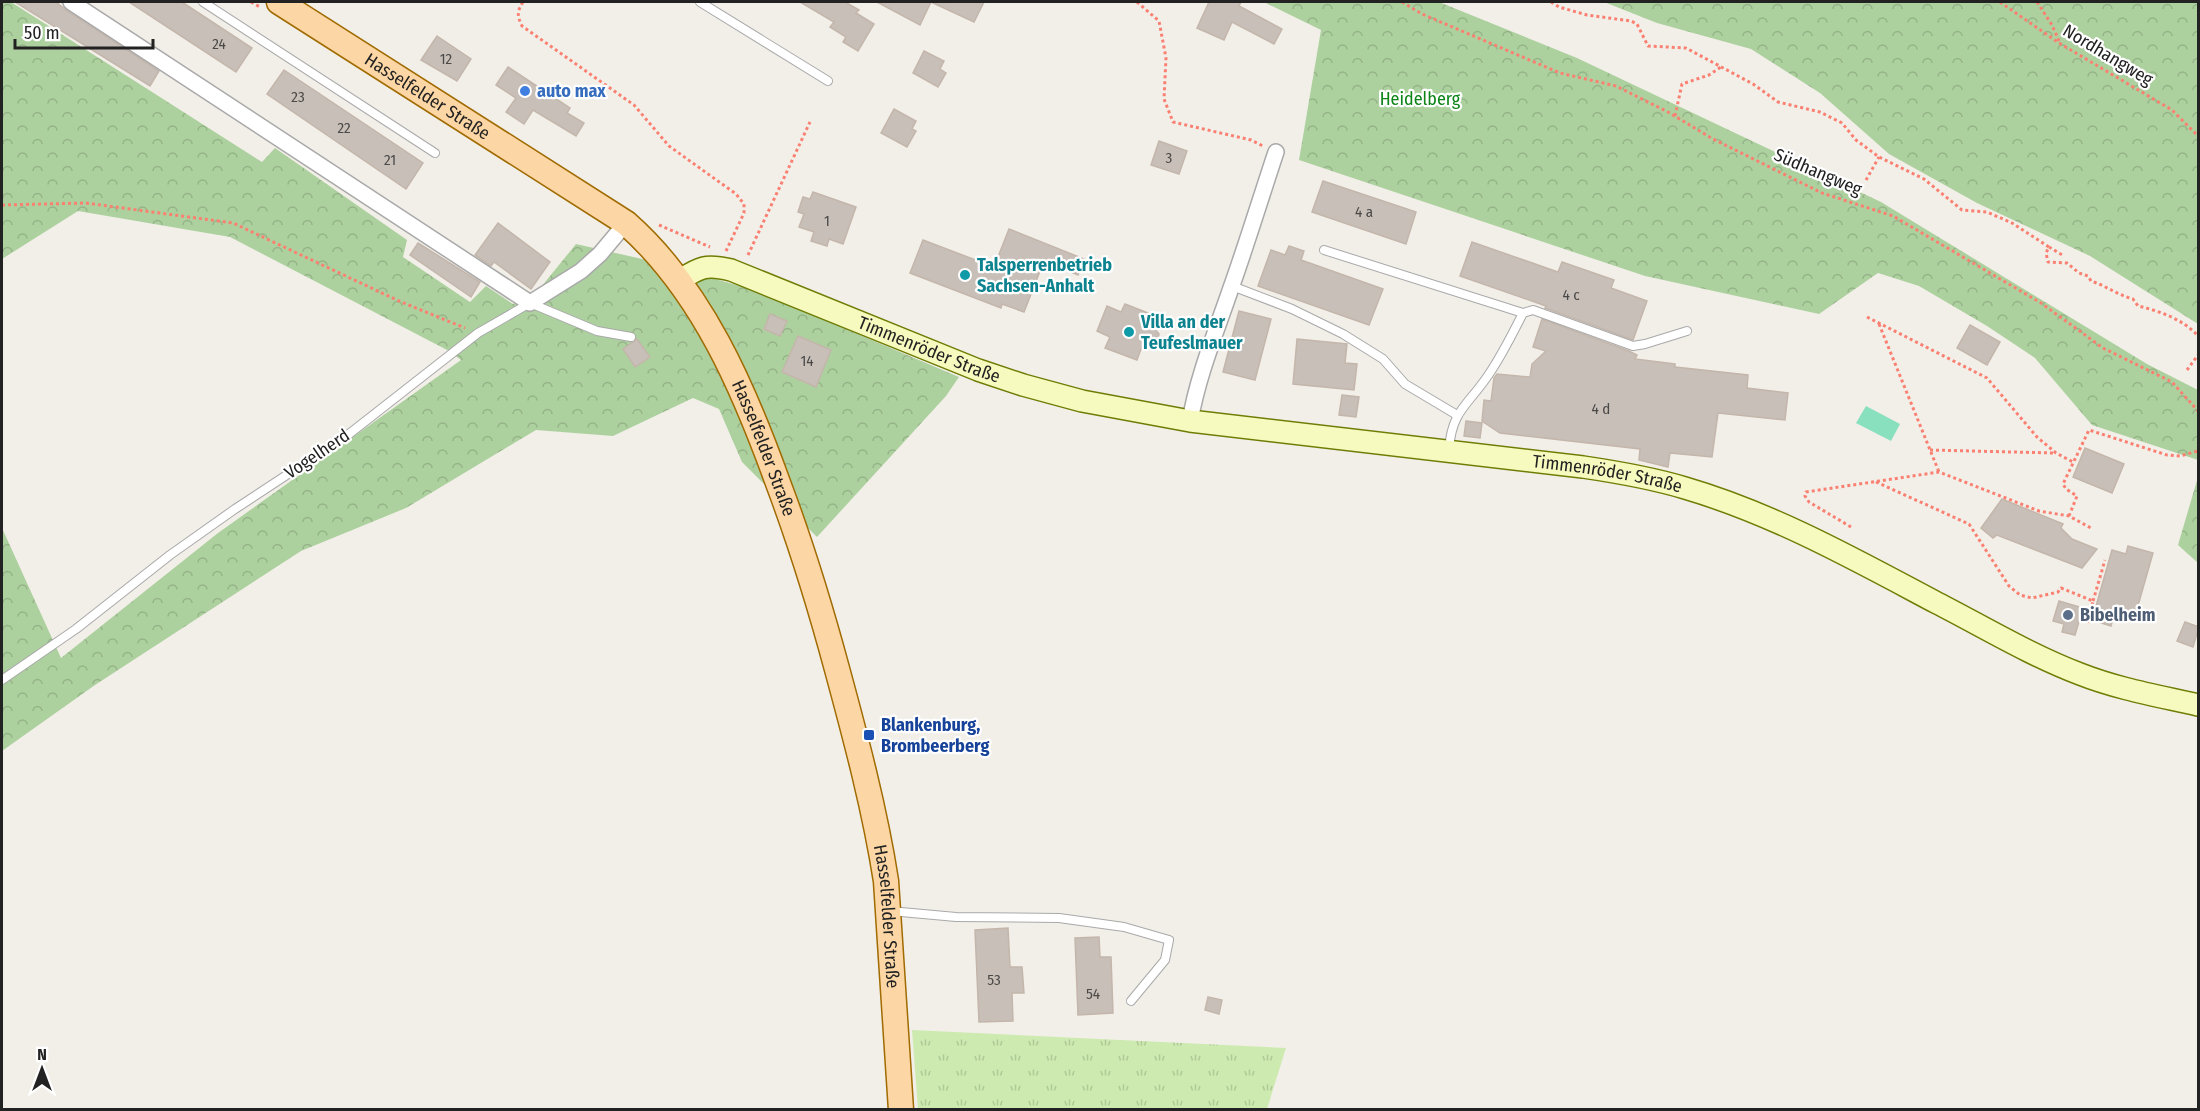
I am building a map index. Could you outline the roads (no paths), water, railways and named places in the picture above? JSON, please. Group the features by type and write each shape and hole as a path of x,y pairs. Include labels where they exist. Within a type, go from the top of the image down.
{"main road":[{"name":"Hasselfelder Straße","path":"279,2 626,223 656,252 680,280 726,360 769,458 805,557 840,678 870,800 880,846 889,911 901,1110"},
{"name":"Timmenröder Straße","path":"680,280 698,268 707,266 741,273 933,353 1023,385 1110,407 1190,421 1621,473 1705,494 1755,512 1840,552 2050,662 2119,686 2199,705"}],"street":[{"path":"71,2 530,303"},
{"path":"1190,421 1204,363 1276,152"},
{"name":"Vogelherd","path":"530,303 580,271 600,254 626,223"}],"lane":[{"path":"203,2 435,153"},
{"path":"700,2 828,81"},
{"path":"1324,249 1523,313 1533,310 1633,346 1646,345 1687,331"},
{"path":"1232,286 1292,309 1343,334 1383,358 1405,384 1457,415"},
{"name":"Vogelherd","path":"2,680 76,629 170,555 349,434 478,333 530,303"},
{"path":"530,303 597,331 631,337"},
{"path":"1449,451 1450,435 1457,415 1505,350 1523,313"},
{"path":"889,911 956,917 1059,918 1124,927 1169,940 1165,960 1131,1001"}],"place":[{"name":"auto max","path":"525,91"},
{"name":"Talsperrenbetrieb Sachsen-Anhalt","path":"965,275"},
{"name":"Villa an der Teufeslmauer","path":"1129,332"},
{"name":"Bibelheim","path":"2068,615"},
{"name":"Blankenburg, Brombeerberg","path":"869,735"}],"park label":[{"name":"Heidelberg","path":"1420,99"}]}
